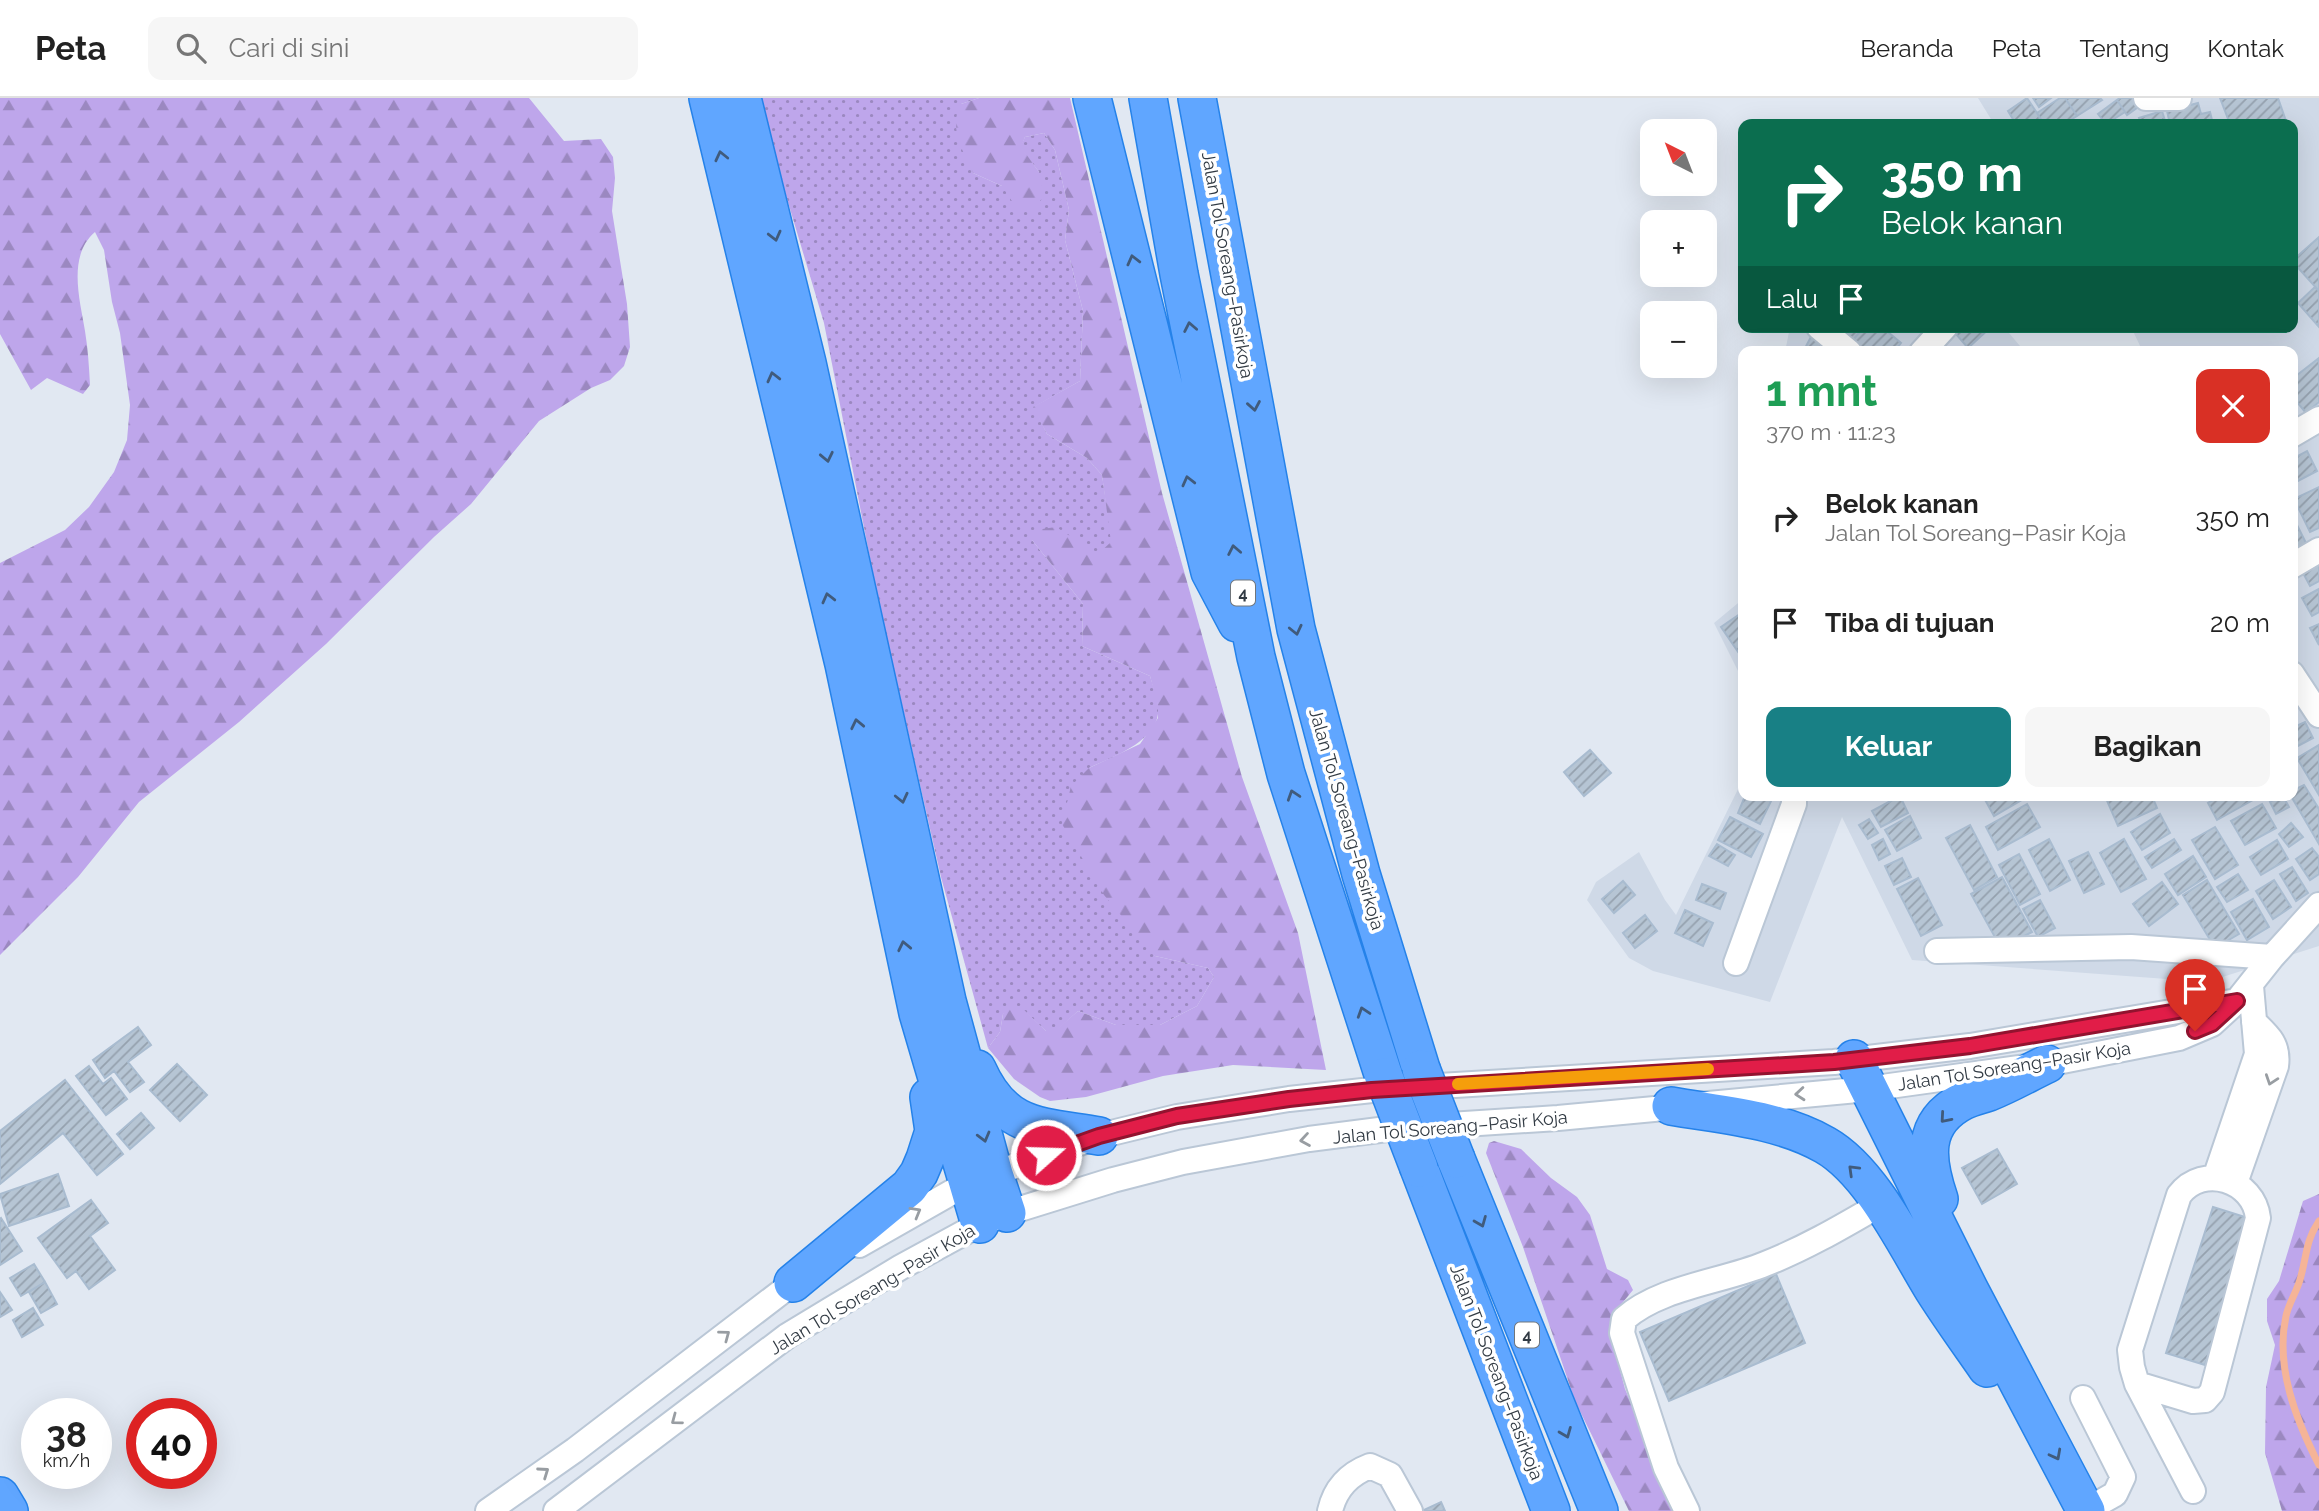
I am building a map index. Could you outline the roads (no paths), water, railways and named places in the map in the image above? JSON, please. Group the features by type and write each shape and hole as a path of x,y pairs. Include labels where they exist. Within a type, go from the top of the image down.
{"highway":[{"path":"708,98 844,664 933,1007 994,1219"},
{"path":"741,98 807,363 933,1007 934,1131 919,1173 909,1187 793,1283"},
{"path":"1092,98 1210,572 1256,657"},
{"name":"Jalan Tol Soreang–Pasirkoja","path":"1148,98 1179,274 1256,657 1286,774 1384,1077 1550,1511"},
{"name":"Jalan Tol Soreang–Pasirkoja","path":"1197,98 1296,629 1361,874 1421,1069 1599,1511"},
{"path":"933,1007 1002,1110 1034,1125 1099,1136"},
{"path":"1969,1289 1931,1174 1928,1150 1934,1130 1945,1114 1963,1101 2047,1064"},
{"path":"1851,1075 1969,1289 2086,1511"},
{"path":"1851,1075 1986,1368 2058,1511"},
{"path":"1671,1106 1770,1124 1827,1146 1860,1175 1881,1204 1986,1368"},
{"path":"0,1496 9,1511"}],"street":[{"path":"2146,98 2179,98"},
{"path":"1826,333 1842,346"},
{"path":"1928,346 1939,333"},
{"path":"2298,431 2319,419"},
{"path":"2298,562 2319,550"},
{"path":"2298,683 2319,715"},
{"path":"1736,962 1794,801"},
{"path":"2225,1180 2276,1066 2278,1052 2273,1042 2254,1022 2244,993 2319,905"},
{"path":"1937,951 2131,947 2272,957"},
{"name":"Jalan Tol Soreang–Pasir Koja","path":"488,1511 575,1450 793,1283 981,1179 1099,1136 1177,1116 1372,1090 1851,1075 2047,1064 2179,1038 2212,1024 2244,993"},
{"name":"Jalan Tol Soreang–Pasir Koja","path":"556,1511 787,1336 901,1267 994,1219 1113,1180 1183,1162 1308,1139 1387,1129 1558,1118 1671,1106 1851,1075 1970,1046 2244,993"},
{"path":"2137,1384 2193,1401 2205,1400 2212,1392 2258,1219 2257,1205 2225,1180 2198,1179 2186,1185 2179,1195 2130,1350 2137,1384 2193,1491"},
{"path":"1687,1511 1654,1431 1622,1333 1624,1319 1639,1307 1690,1287 1764,1265 1825,1237 1881,1204"},
{"path":"2083,1398 2123,1477 2115,1494 2086,1511"},
{"path":"1331,1511 1333,1497 1345,1481 1356,1471 1370,1466 1390,1475 1410,1511"}],"waterway":[{"path":"2319,1221 2309,1241 2300,1281 2286,1316 2283,1335 2283,1354 2290,1393 2319,1465"}]}
